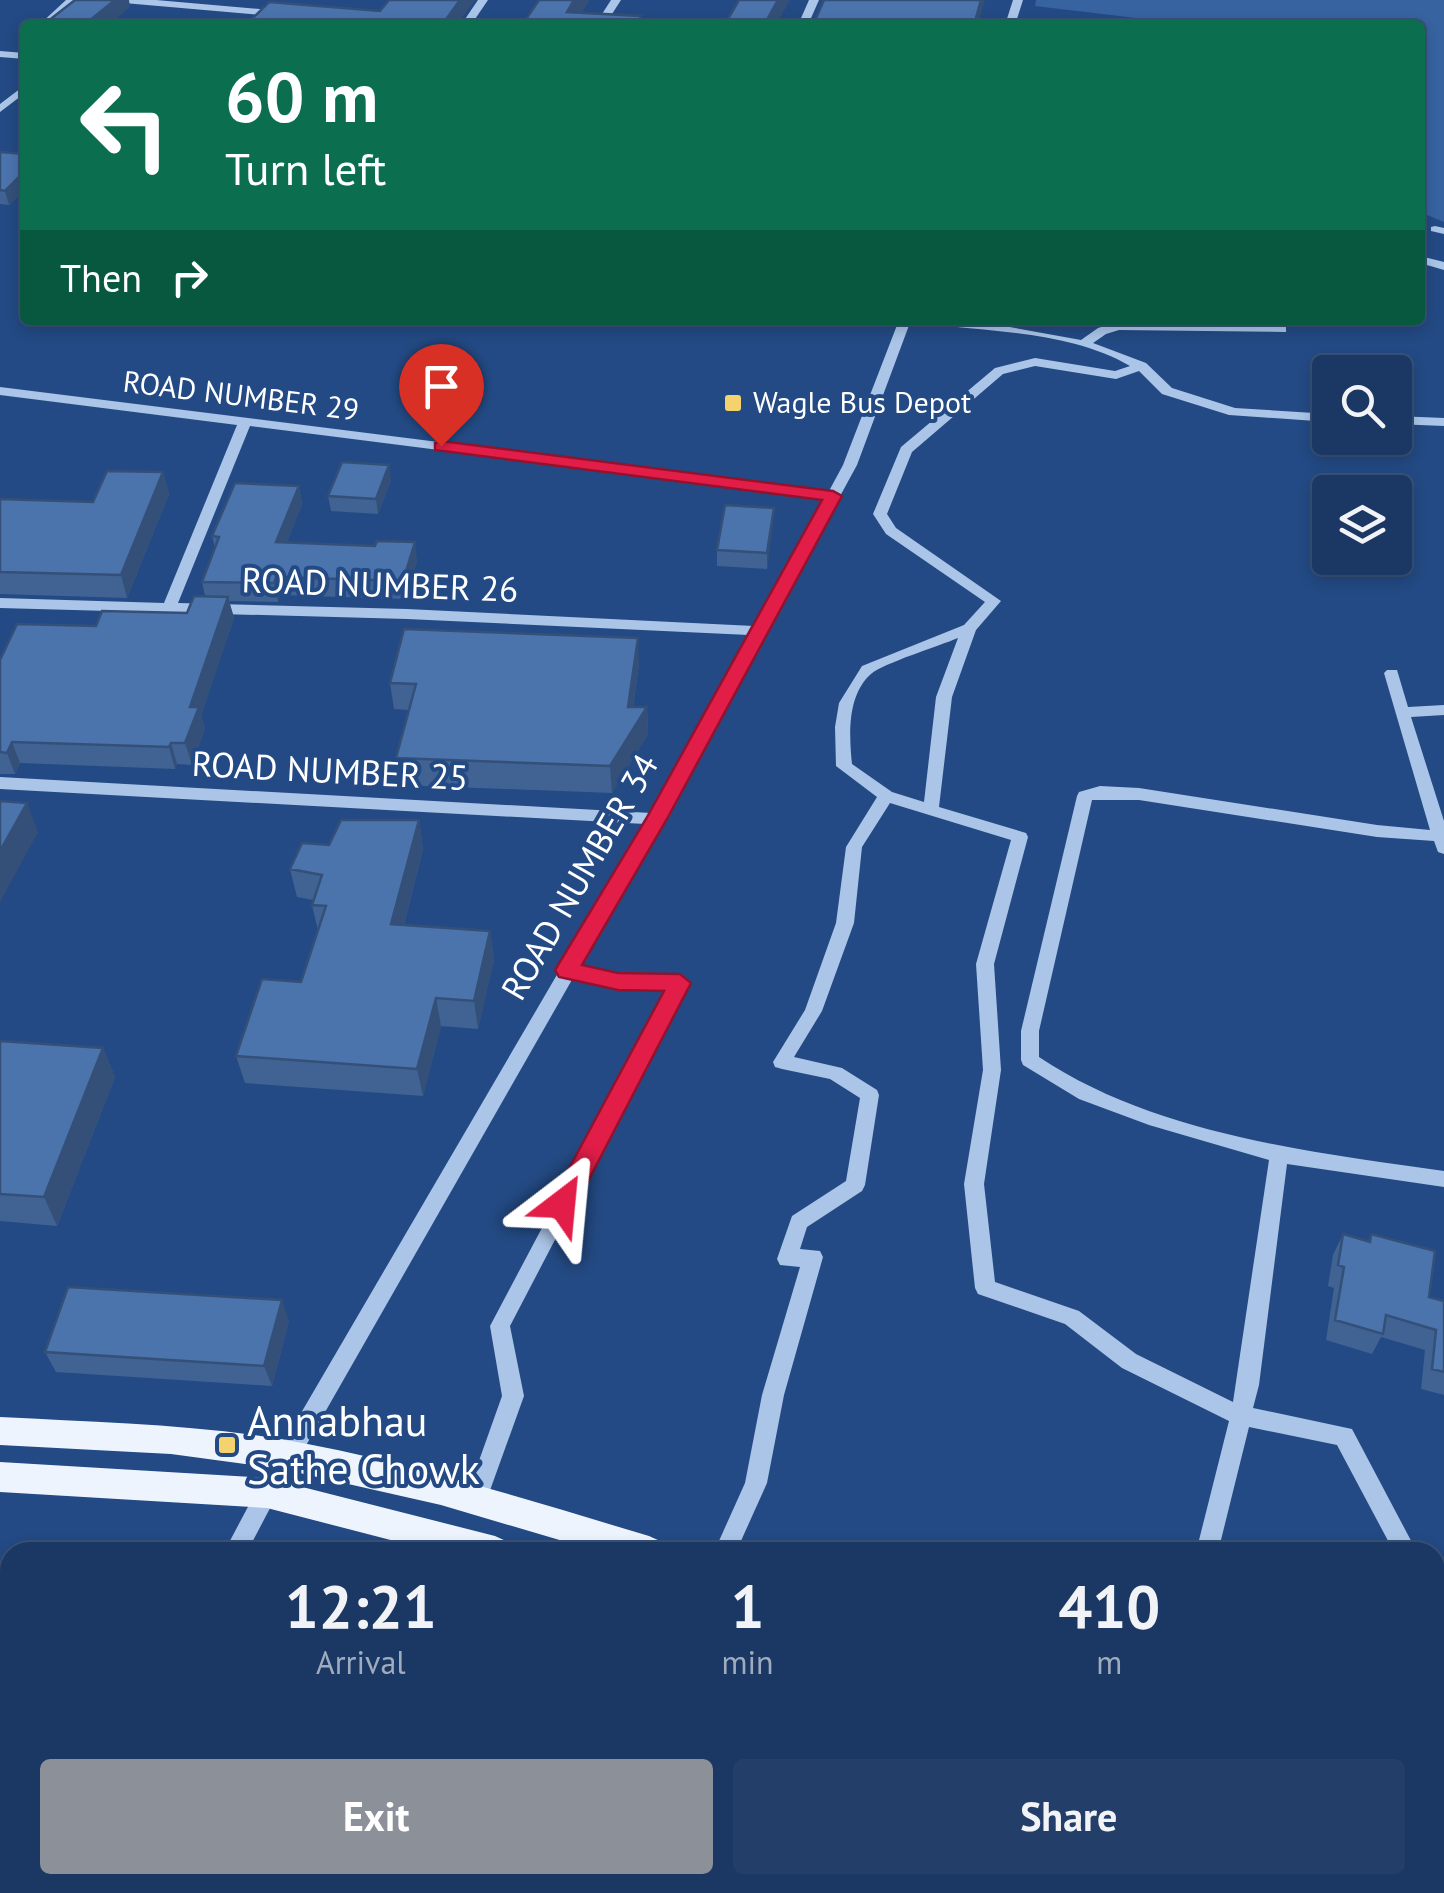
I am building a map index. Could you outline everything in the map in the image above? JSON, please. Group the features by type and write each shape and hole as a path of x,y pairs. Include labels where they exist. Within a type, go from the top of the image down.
{"main road":[{"path":"0,1431 227,1445 476,1500 616,1542"},
{"path":"0,1477 266,1493 456,1542"}],"street":[{"path":"50,20 72,0"},
{"path":"124,0 295,15"},
{"path":"0,109 20,92"},
{"name":"ROAD NUMBER 34","path":"288,1456 656,819 850,465 902,325"},
{"path":"961,325 1102,346 1142,366 1160,380 1166,391 1188,400 1234,412 1312,417"},
{"path":"1084,344 1102,331 1118,326 1282,329"},
{"path":"932,809 944,697 969,628 994,601 891,531 880,514 906,450 999,370 1035,362 1116,375 1142,366"},
{"name":"ROAD NUMBER 29","path":"0,391 833,496"},
{"path":"1412,421 1444,422"},
{"path":"169,608 245,422"},
{"name":"ROAD NUMBER 26","path":"0,603 420,614 758,631"},
{"path":"969,628 868,669 856,680 840,732 844,766 886,796 1020,836 984,964 992,1070 974,1184 985,1288 1072,1317 1129,1360 1239,1415 1344,1436 1401,1542"},
{"path":"1392,673 1441,842 1138,794 1100,792 1085,796 1030,1030 1030,1060 1057,1081 1093,1098 1278,1155 1444,1179"},
{"path":"1402,712 1444,710"},
{"name":"ROAD NUMBER 25","path":"0,783 656,819"},
{"path":"729,1542 756,1483 774,1396 813,1257 787,1258 799,1222 856,1185 870,1096 835,1073 782,1062 812,1011 845,923 854,847 886,796"},
{"path":"476,1500 513,1396 500,1326 680,983 618,982 567,970"},
{"path":"1209,1542 1248,1385 1278,1155"},
{"path":"241,1542 266,1493"}],"shaded area":[{"path":"1036,0 1444,0 1444,222 1425,214 1425,20 1153,20 1035,6"}],"building":[{"path":"75,0 115,0 90,20 49,20"},
{"path":"389,0 460,0 446,20 251,20 269,2 380,11"},
{"path":"539,0 574,0 567,12 641,16 639,20 525,20"},
{"path":"739,0 778,0 767,20 727,20"},
{"path":"824,0 981,0 975,20 815,20"},
{"path":"0,152 20,154 20,176 5,191 0,190"},
{"path":"342,462 389,465 376,499 328,496"},
{"path":"107,471 163,472 121,575 0,572 0,499 93,502"},
{"path":"235,483 299,486 276,542 375,546 377,541 415,542 403,581 276,577 274,583 202,582 219,537 212,536"},
{"path":"725,505 774,508 767,553 717,550"},
{"path":"194,596 228,597 190,707 199,707 185,743 171,743 169,747 12,742 7,753 0,752 0,660 17,624 96,626 102,611 187,613"},
{"path":"404,629 638,638 628,707 647,707 610,766 396,758 416,684 390,683"},
{"path":"0,801 27,803 0,851"},
{"path":"341,820 419,820 391,924 490,931 474,1001 436,998 417,1069 236,1056 262,979 301,982 326,906 312,905 322,875 290,869 302,843 329,845"},
{"path":"0,1041 103,1048 44,1197 0,1194"},
{"path":"1343,1234 1370,1242 1371,1234 1435,1251 1429,1297 1444,1301 1444,1372 1432,1369 1436,1330 1386,1315 1383,1334 1335,1320 1344,1267 1338,1265"},
{"path":"68,1287 282,1300 264,1366 45,1352"}],"place":[{"name":"Wagle Bus Depot","path":"733,403"},
{"name":"Annabhau Sathe Chowk","path":"227,1445"}],"route":[{"path":"441,446 833,496 656,819 567,970 618,982 680,983 562,1204"}]}
